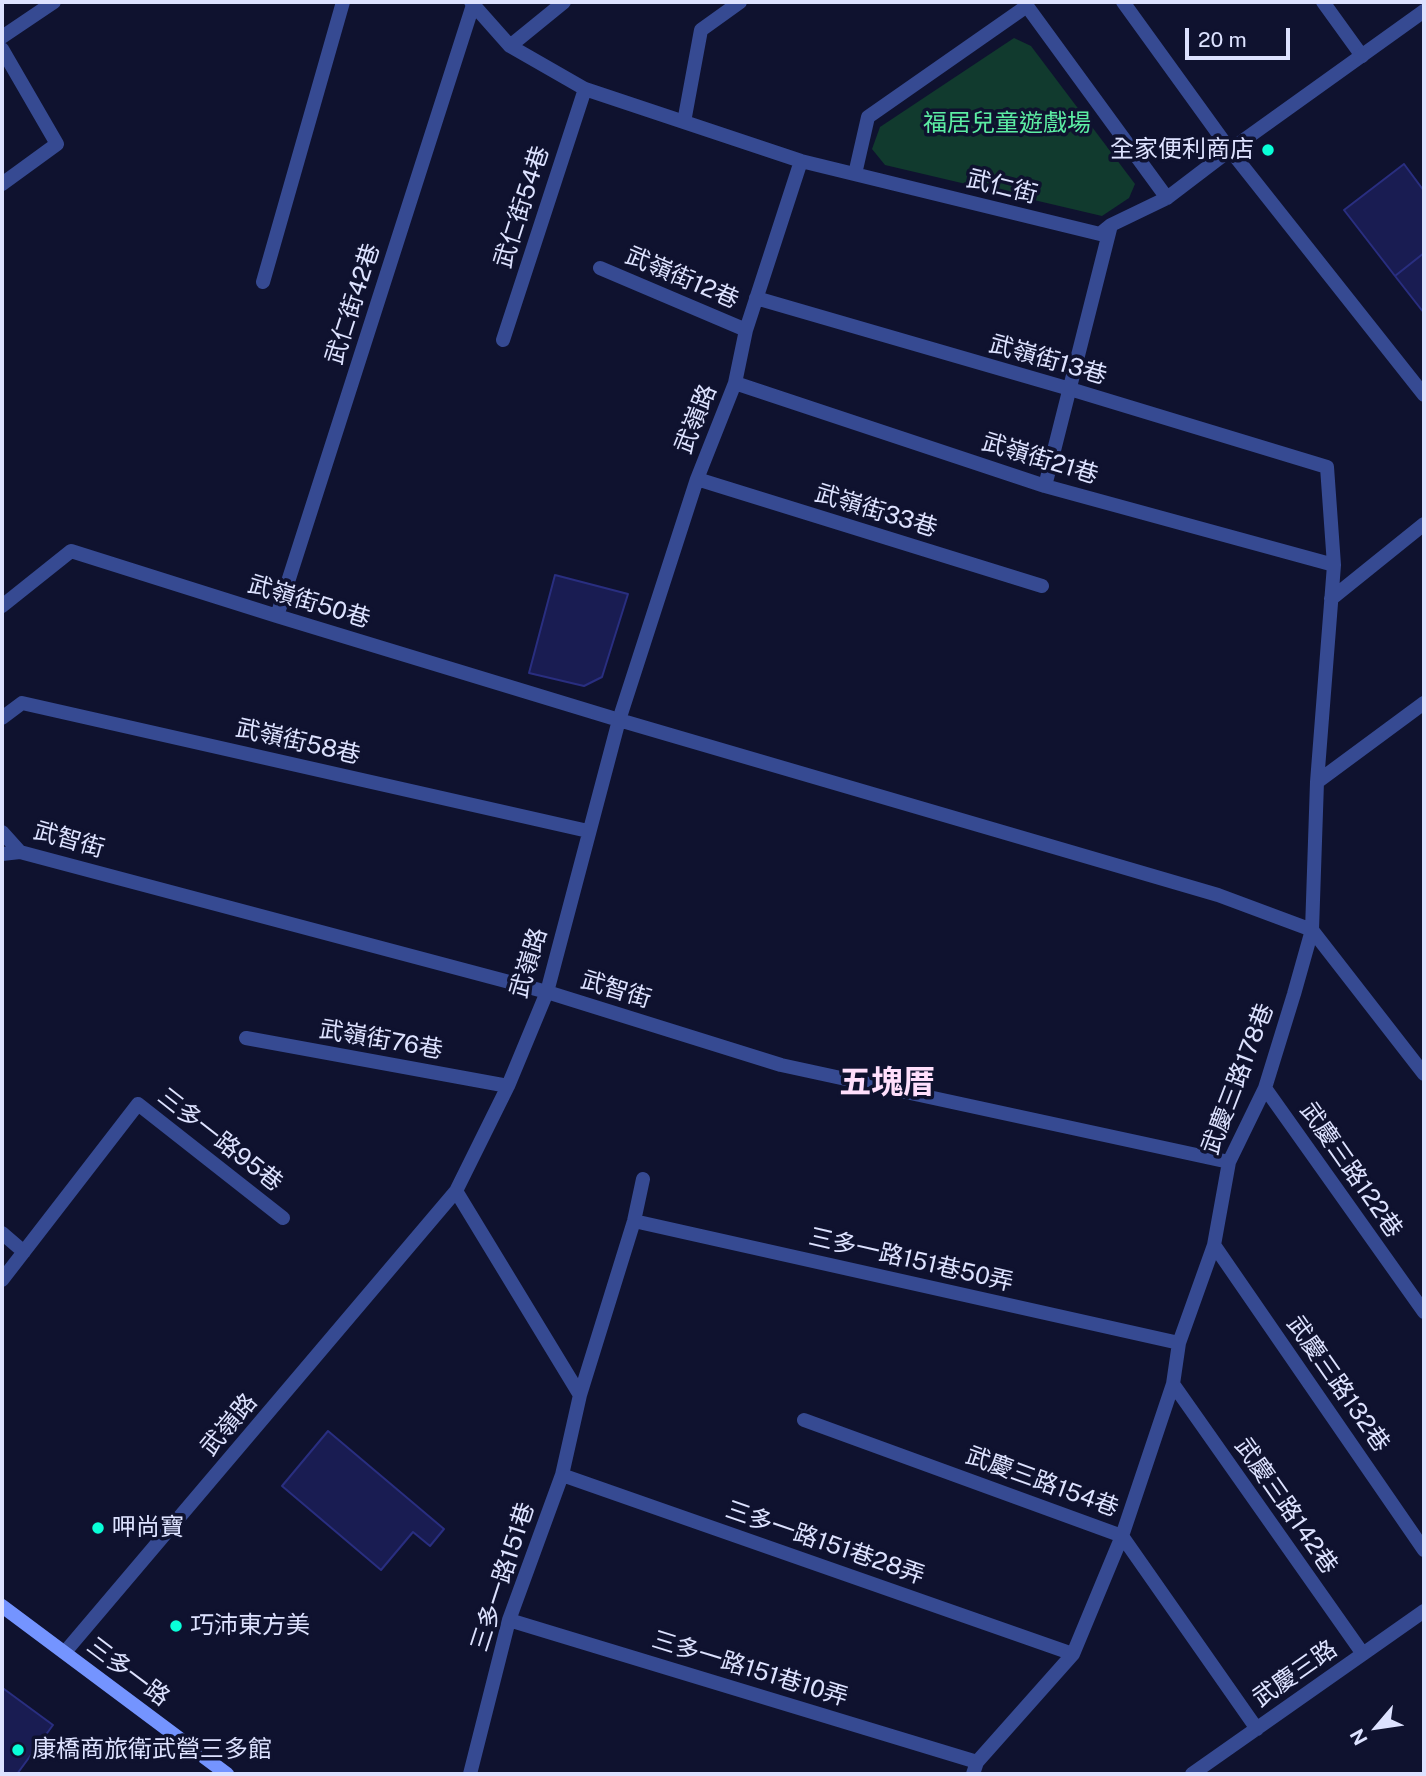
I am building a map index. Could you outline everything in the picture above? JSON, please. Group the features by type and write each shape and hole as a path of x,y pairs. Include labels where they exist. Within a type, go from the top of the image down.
{"street":[{"path":"2,37 54,2"},
{"path":"263,282 343,2"},
{"path":"510,46 564,2"},
{"path":"684,122 701,30 740,2"},
{"path":"1123,2 1230,150 1424,395"},
{"path":"1323,2 1362,56"},
{"name":"武仁街","path":"472,4 510,46 585,89 801,161 1100,234 1111,225 1167,198 1230,150 1423,15"},
{"name":"武仁街42巷","path":"277,616 472,4"},
{"path":"855,174 868,117 1026,4 1167,198"},
{"path":"2,49 57,144 2,184"},
{"name":"武仁街54巷","path":"503,340 585,89"},
{"name":"武嶺路","path":"65,1652 456,1191 508,1086 547,992 619,720 697,479 736,383 746,330 801,161"},
{"path":"1045,486 1111,225"},
{"name":"武嶺街12巷","path":"600,268 746,330"},
{"name":"武嶺街13巷","path":"756,298 1327,467"},
{"name":"武嶺街21巷","path":"736,383 1045,486 1335,565"},
{"name":"武慶三路178巷","path":"975,1768 1073,1654 1122,1536 1173,1384 1179,1343 1214,1245 1229,1162 1265,1088 1312,930 1317,782 1335,565 1327,467"},
{"name":"武嶺街33巷","path":"697,479 1042,586"},
{"path":"1331,599 1424,524"},
{"name":"武嶺街50巷","path":"2,606 71,551 619,720 1218,895 1312,930"},
{"name":"武嶺街58巷","path":"2,718 22,703 589,831"},
{"path":"1317,782 1424,703"},
{"name":"武智街","path":"2,832 20,852 547,992 781,1065 1229,1162"},
{"path":"2,854 20,852"},
{"path":"1312,930 1424,1074"},
{"name":"武嶺街76巷","path":"246,1038 508,1086"},
{"name":"武慶三路122巷","path":"1265,1088 1424,1312"},
{"name":"三多一路95巷","path":"2,1280 138,1104 283,1218"},
{"name":"三多一路151巷","path":"470,1774 509,1620 562,1475 580,1395 634,1221 643,1179"},
{"path":"456,1191 580,1395"},
{"name":"三多一路151巷50弄","path":"634,1221 1179,1343"},
{"path":"2,1233 24,1252"},
{"name":"武慶三路132巷","path":"1214,1245 1424,1550"},
{"name":"武慶三路142巷","path":"1173,1384 1363,1654"},
{"name":"武慶三路154巷","path":"804,1420 1122,1536 1257,1729"},
{"name":"三多一路151巷28弄","path":"562,1475 1073,1654"},
{"name":"三多一路","path":"2,1606 227,1774"},
{"name":"武慶三路","path":"1192,1774 1424,1611"},
{"name":"三多一路151巷10弄","path":"509,1620 975,1768"}],"green space":[{"name":"福居兒童遊戲場","path":"1014,38 1031,46 1135,184 1129,198 1102,216 885,165 872,149 880,127"}],"building":[{"path":"1404,164 1424,191 1424,253 1395,276 1344,210"},
{"path":"1424,253 1424,313 1395,276"},
{"path":"555,575 628,594 602,677 584,686 529,673"},
{"path":"328,1431 444,1529 430,1546 413,1532 381,1570 282,1486"},
{"name":"康橋商旅衛武營三多館","path":"4,1689 53,1725 17,1774 2,1774"}],"place":[{"name":"全家便利商店","path":"1268,150"},
{"name":"呷尚寶","path":"98,1528"},
{"name":"巧沛東方美","path":"176,1626"},
{"name":"康橋商旅衛武營三多館","path":"18,1750"}],"district":[{"name":"五塊厝","path":"887,1083"}]}
